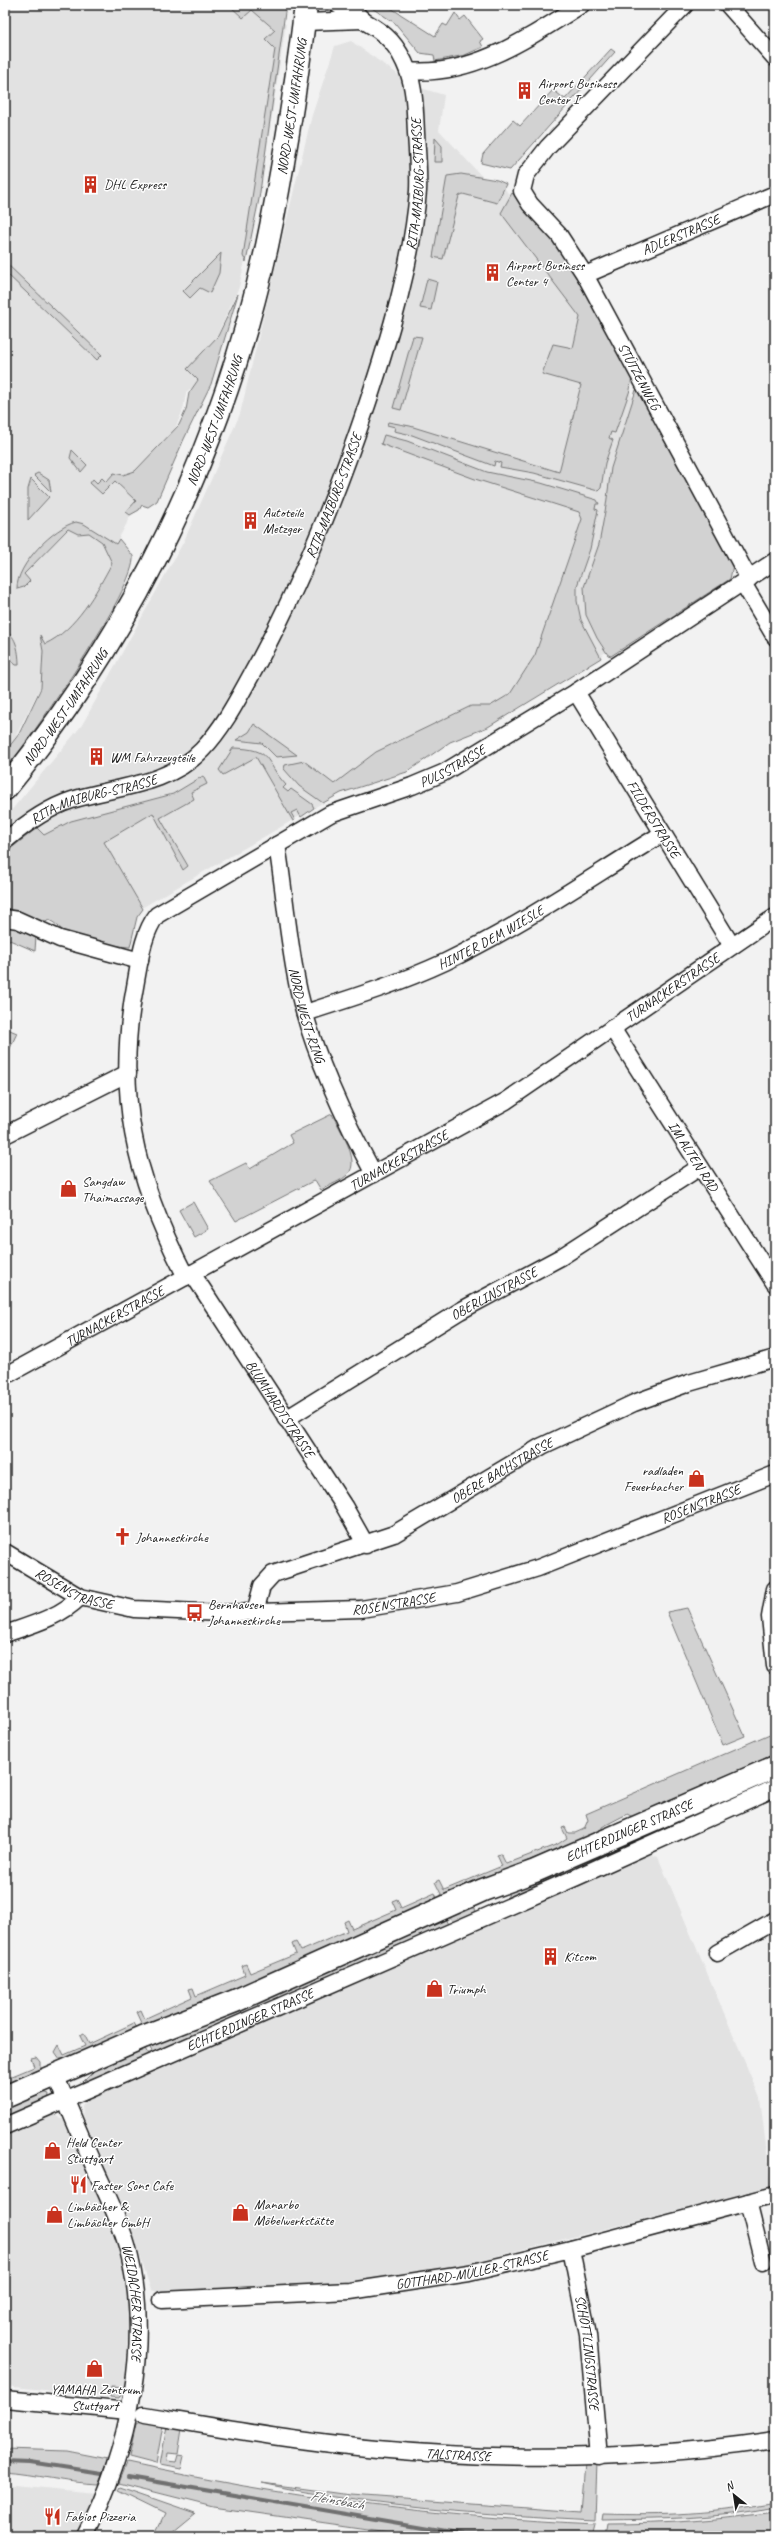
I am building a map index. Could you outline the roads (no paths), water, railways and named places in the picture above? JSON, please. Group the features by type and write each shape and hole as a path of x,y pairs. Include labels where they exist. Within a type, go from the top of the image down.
{"main road":[{"name":"NORD-WEST-UMFAHRUNG","path":"5,789 72,701 120,626 165,542 210,434 243,335 266,246 290,119 305,14"},
{"name":"ECHTERDINGER STRASSE","path":"5,2097 143,2037 236,2001 483,1890 535,1871 775,1767"}],"street":[{"name":"RITA-MAIBURG-STRASSE","path":"5,841 32,820 63,803 155,779 191,760 215,734 233,707 289,605 322,530 383,357 407,258 414,220 419,170 413,97 408,70 388,36 375,25 363,20 353,11 338,5"},
{"path":"408,70 431,71 473,64 493,57 581,5"},
{"name":"STÜTZENWEG","path":"685,5 553,141 523,181 522,191 525,197 559,235 585,275 775,637"},
{"path":"728,5 775,58"},
{"path":"305,14 363,20"},
{"name":"ADLERSTRASSE","path":"585,275 775,194"},
{"name":"PULSSTRASSE","path":"128,1073 130,1021 140,961 147,932 157,915 330,814 412,786 443,773 576,692 775,561"},
{"name":"FILDERSTRASSE","path":"576,692 732,946"},
{"name":"HINTER DEM WIESLE","path":"305,1013 395,983 446,962 507,929 662,834"},
{"name":"NORD-WEST-RING","path":"277,845 289,942 305,1013 339,1103 374,1174"},
{"name":"TURNACKERSTRASSE","path":"5,1376 506,1101 775,917"},
{"path":"5,918 18,920 65,941 140,961"},
{"name":"IM ALTEN RAD","path":"612,1028 775,1284"},
{"path":"5,1135 128,1073"},
{"name":"BLUMHARDTSTRASSE","path":"128,1073 130,1114 141,1172 155,1214 189,1275 286,1419 366,1545"},
{"name":"OBERLINSTRASSE","path":"286,1419 453,1315 561,1257 700,1167"},
{"name":"OBERE BACHSTRASSE","path":"255,1612 262,1586 273,1574 366,1545 399,1531 526,1455 605,1415 664,1391 775,1358"},
{"name":"ROSENSTRASSE","path":"5,1552 80,1597 134,1609 255,1612 361,1608 457,1593 538,1568 775,1474"},
{"path":"775,1589 770,1617 775,1666"},
{"path":"5,1634 56,1614 80,1597"},
{"name":"ECHTERDINGER STRASSE","path":"5,2126 494,1914 775,1788"},
{"path":"483,1890 494,1914"},
{"path":"717,1953 775,1920"},
{"name":"WEIDACHER STRASSE","path":"55,2075 118,2221 132,2266 137,2300 134,2375 119,2457 109,2486 85,2536"},
{"name":"GOTTHARD-MÜLLER-STRASSE","path":"162,2300 350,2291 469,2273 571,2249 775,2195"},
{"path":"748,2202 763,2262"},
{"name":"SCHÖTTLINGSTRASSE","path":"571,2249 589,2342 598,2457"},
{"path":"5,2399 128,2411"},
{"name":"TALSTRASSE","path":"144,2415 240,2431 377,2449 598,2457 775,2440"}],"waterway":[{"name":"Fleinsbach","path":"5,2461 30,2462 102,2473"},
{"name":"Fleinsbach","path":"128,2477 463,2534 543,2536"}],"place":[{"name":"Airport Business Center I","path":"525,91"},
{"name":"DHL Express","path":"91,184"},
{"name":"Airport Business Center 4","path":"493,273"},
{"name":"Autoteile Metzger","path":"250,520"},
{"name":"WM Fahrzeugteile","path":"97,757"},
{"name":"Sangdaw Thaimassage","path":"69,1189"},
{"name":"radladen Feuerbacher","path":"696,1478"},
{"name":"Johanneskirche","path":"123,1537"},
{"name":"Bernhausen Johanneskirche","path":"195,1612"},
{"name":"Kitcom","path":"551,1956"},
{"name":"Triumph","path":"434,1989"},
{"name":"Held Center Stuttgart","path":"53,2150"},
{"name":"Faster Sons Cafe","path":"78,2185"},
{"name":"Manarbo Möbelwerkstätte","path":"241,2212"},
{"name":"Limbächer & Limbächer GmbH","path":"54,2214"},
{"name":"YAMAHA Zentrum Stuttgart","path":"95,2369"},
{"name":"Fabios Pizzeria","path":"52,2516"}]}
